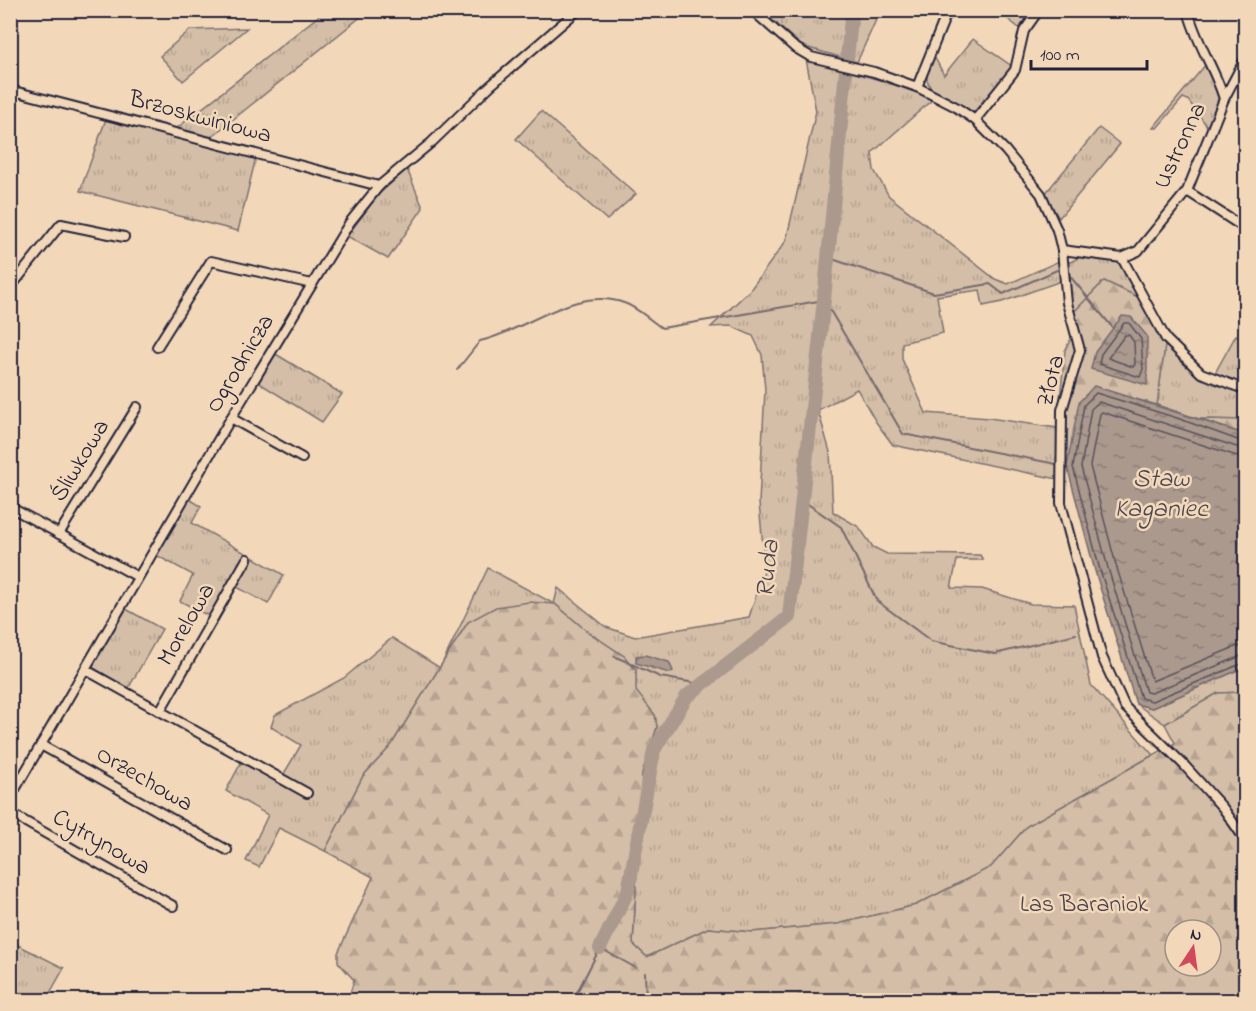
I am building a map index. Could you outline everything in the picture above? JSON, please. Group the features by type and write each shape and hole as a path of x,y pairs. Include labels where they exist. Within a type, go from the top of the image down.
{"street":[{"name":"Ogrodnicza","path":"10,798 231,418 350,222 379,186 432,142 490,86 578,10"},
{"name":"Złota","path":"752,10 794,47 812,57 874,72 917,87 975,120 1005,150 1041,194 1058,230 1062,250 1063,282 1080,350 1062,410 1061,503 1102,657 1125,707 1192,773 1223,808 1245,841"},
{"path":"917,87 948,10"},
{"path":"975,120 1015,70 1024,31 1040,10"},
{"name":"Ustronna","path":"1122,258 1138,251 1187,191 1224,99 1214,68 1191,24 1188,10"},
{"path":"1224,99 1245,57"},
{"name":"Brzoskwiniowa","path":"10,90 379,186"},
{"path":"1187,191 1245,229"},
{"path":"10,288 61,224 124,237"},
{"path":"1062,250 1122,258 1166,339 1201,373 1245,390"},
{"path":"157,347 211,261 312,284"},
{"name":"Śliwkowa","path":"59,534 136,407"},
{"path":"231,418 302,458"},
{"path":"10,507 138,577"},
{"name":"Morelowa","path":"160,711 247,559"},
{"path":"86,670 306,794"},
{"name":"Orzechowa","path":"41,745 227,850"},
{"name":"Cytrynowa","path":"10,813 173,906"}],"green space":[{"path":"326,10 368,11 210,138 176,129"},
{"path":"762,11 880,11 857,62 802,46"},
{"path":"998,11 1033,11 1019,28"},
{"path":"247,28 183,81 160,56 190,30"},
{"path":"973,39 1013,67 973,113 939,96 929,85 927,76 934,56 944,75"},
{"path":"806,59 890,83 933,99 872,153 874,170 889,196 995,279 1008,284 1059,261 1061,281 1002,302 983,306 980,290 937,296 943,333 902,343 902,359 926,413 989,418 1057,428 1058,479 893,445 876,422 857,389 818,410 830,452 833,512 859,527 873,547 887,554 980,555 983,560 957,560 951,588 982,589 1031,604 1074,605 1091,685 1153,755 1027,826 991,867 916,905 838,924 752,932 708,928 647,957 633,944 642,773 657,727 655,715 635,691 636,670 624,656 588,632 555,604 468,622 442,663 488,568 554,604 558,588 606,627 635,637 749,617 765,568 759,503 765,390 762,355 753,336 731,326 711,327 750,290 786,241 816,111"},
{"path":"1207,63 1218,89 1218,102 1209,129 1188,100 1183,98 1157,128 1153,128"},
{"path":"541,111 636,194 607,220 516,139"},
{"path":"106,119 256,157 238,231 80,191"},
{"path":"1099,128 1120,144 1059,218 1044,195"},
{"path":"407,169 423,208 388,259 347,236 379,194"},
{"path":"1082,256 1118,262 1138,297 1104,281 1073,313 1066,283 1066,264"},
{"path":"1104,281 1138,297 1165,345 1157,405 1093,387 1068,466 1058,479 1057,428 1065,350 1074,333 1073,313"},
{"path":"1236,335 1245,340 1245,387 1215,373"},
{"path":"1165,345 1196,374 1245,394 1245,420 1199,419 1157,405"},
{"path":"274,353 342,394 322,422 256,381"},
{"path":"1199,419 1245,420 1245,440 1240,433"},
{"path":"189,499 201,506 192,523 284,575 268,604 237,587 218,621 180,601 193,575 156,555"},
{"name":"Las Baraniok","path":"529,602 555,604 588,632 624,656 636,670 636,691 655,715 657,727 642,773 633,944 647,957 708,928 752,932 838,924 916,905 991,867 1027,826 1175,743 1165,724 1218,693 1245,692 1245,1000 348,1000 354,980 338,962 338,953 373,877 325,851 363,776 390,747 468,622 496,607"},
{"path":"126,609 162,629 128,689 92,667"},
{"path":"392,638 439,668 390,747 363,776 325,851 279,828 259,867 246,861 268,815 226,791 242,761 282,777 301,745 271,727 275,715 344,678"},
{"path":"1245,667 1245,692 1218,693 1165,724 1136,704 1152,708"},
{"path":"10,941 64,968 46,1000 11,1000"}],"water":[{"path":"1122,316 1131,317 1147,336 1147,385 1091,369 1095,352"},
{"name":"Staw Kaganiec","path":"1094,386 1241,433 1245,440 1245,667 1152,708 1136,704 1095,571 1067,466 1079,402"},
{"path":"645,655 669,662 673,671 669,673 636,663 636,656"}],"waterway":[{"name":"Ruda","path":"847,59 852,10"},
{"name":"Ruda","path":"600,948 628,891 654,750 687,696 789,617 824,300 846,71"},
{"path":"826,257 934,293 990,284 1003,294 1057,270"},
{"path":"1069,275 1113,328"},
{"path":"457,370 480,341 497,336 569,304 587,300 606,299 624,303 662,328 824,300 903,434 1056,464"},
{"path":"802,500 841,527 877,601 931,641 995,654 1076,634"},
{"path":"614,656 660,677 701,684"},
{"name":"Ruda","path":"573,1000 600,948 636,968"},
{"path":"645,973 646,1000"}]}
